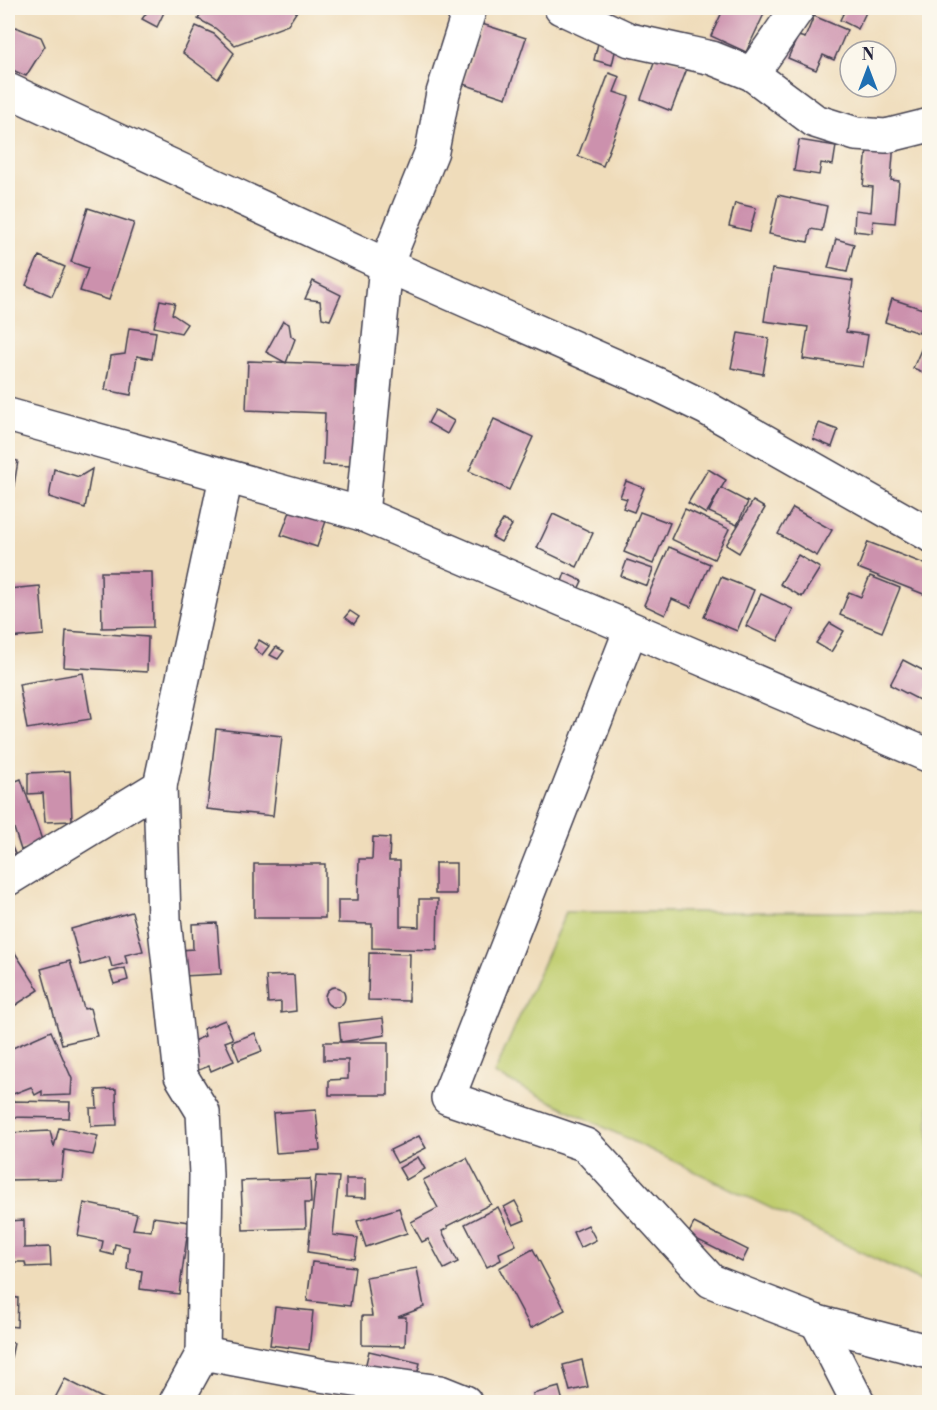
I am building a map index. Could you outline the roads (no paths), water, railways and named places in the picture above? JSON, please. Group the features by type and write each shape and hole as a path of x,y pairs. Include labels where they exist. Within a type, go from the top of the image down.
{"street":[{"path":"362,514 386,265 432,151 442,93 470,8"},
{"path":"561,8 630,40 712,58 752,75 815,121 856,134 886,136 930,125"},
{"path":"752,75 798,8"},
{"path":"8,90 386,265 670,390 930,535"},
{"path":"8,415 362,514 930,756"},
{"path":"176,1402 202,1353 206,1175 203,1112 181,1076 164,919 160,786 226,477"},
{"path":"631,629 448,1098 586,1145 711,1281 818,1322 930,1352"},
{"path":"8,879 160,786"},
{"path":"818,1322 858,1402"},
{"path":"202,1353 319,1375 440,1392 465,1402"}]}
